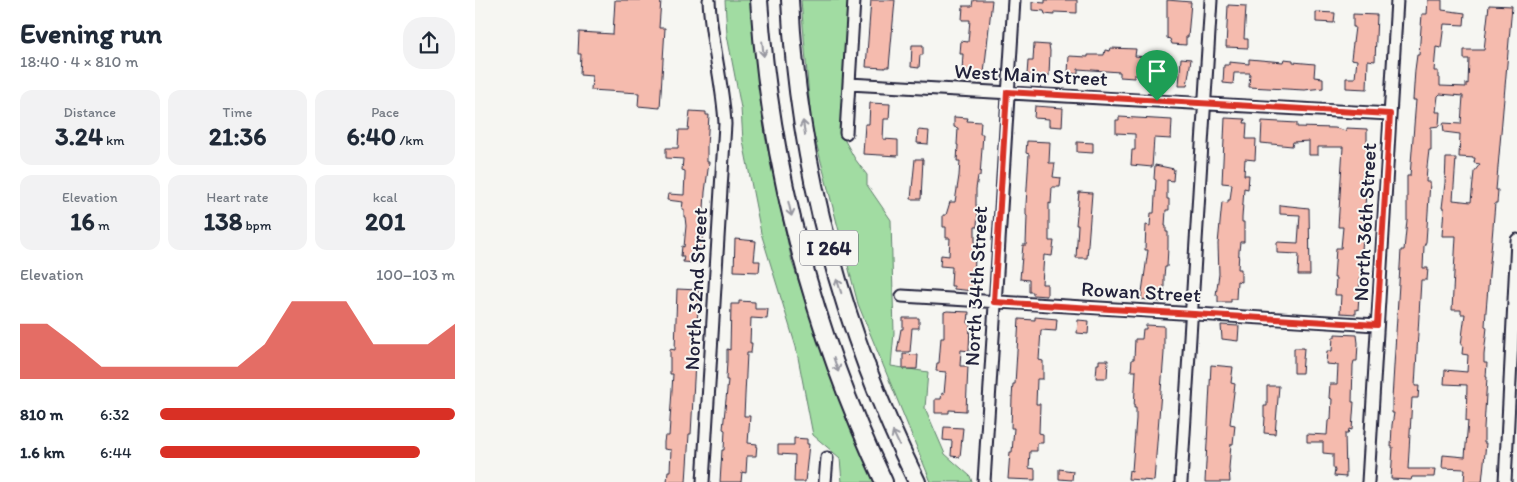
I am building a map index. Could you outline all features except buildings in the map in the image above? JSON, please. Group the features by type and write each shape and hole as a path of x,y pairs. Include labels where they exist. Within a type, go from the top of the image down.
{"highway":[{"name":"I 264","path":"759,0 767,80 775,134 800,252 844,389 884,482"},
{"name":"I 264","path":"790,0 791,33 797,90 809,162 830,254 870,377 917,482"}],"street":[{"name":"North 32nd Street","path":"703,482 725,124 724,98 714,45 709,0"},
{"path":"846,133 854,0"},
{"name":"North 34th Street","path":"984,482 1014,0"},
{"path":"1181,482 1211,0"},
{"name":"North 36th Street","path":"1368,482 1397,0"},
{"name":"West Main Street","path":"849,84 1390,114"},
{"path":"1505,482 1517,240"},
{"name":"Rowan Street","path":"902,296 1377,325"},
{"path":"825,482 827,458"}],"green space":[{"path":"725,0 751,0 765,136 792,262 827,365 874,482 842,482 840,458 813,435 796,347 761,233 743,141 741,108 727,35"},
{"path":"801,0 849,0 844,139 867,175 867,185 891,220 894,333 891,366 928,372 925,408 945,454 970,476 972,482 931,482 858,304 811,123"}],"route":[{"path":"1007,92 1157,101 1390,114 1377,325 994,302 1007,92"}]}
